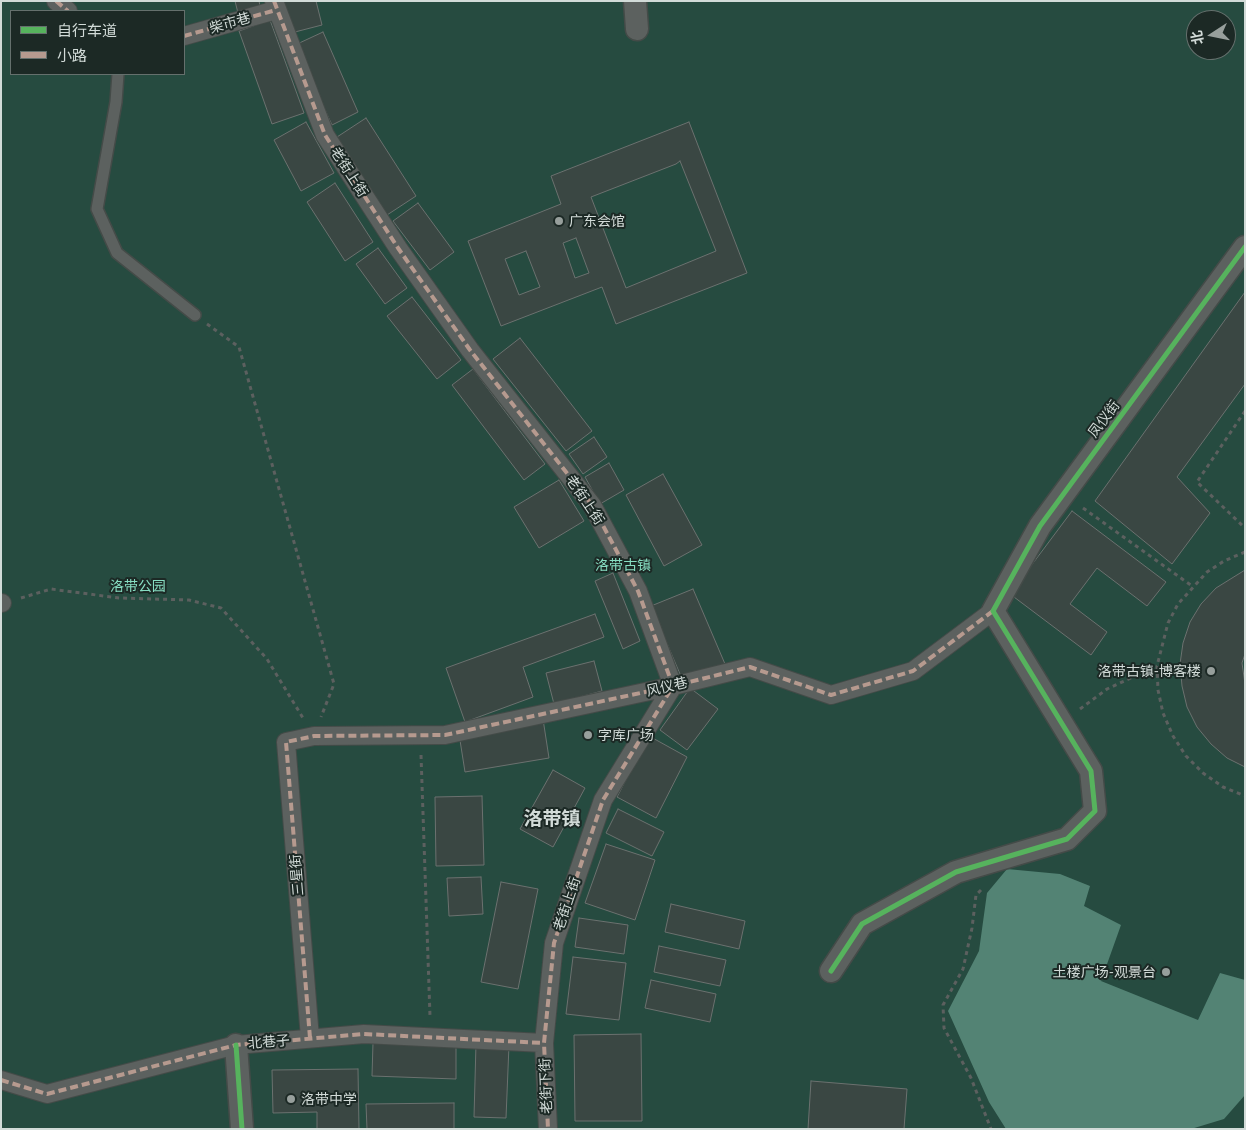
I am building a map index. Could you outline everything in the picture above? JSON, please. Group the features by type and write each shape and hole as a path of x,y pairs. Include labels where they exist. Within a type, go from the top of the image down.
{"street":[{"path":"56,1 67,10"},
{"path":"635,1 637,29"},
{"name":"柴市巷","path":"185,36 274,6"},
{"name":"老街上街","path":"274,6 325,135 398,248 470,350 592,505 638,591 673,686 603,800 554,943 544,1043"},
{"name":"凤仪街","path":"994,611 1040,526 1062,493 1245,247"},
{"path":"832,971 862,924 956,872 1067,839 1095,811 1091,771 994,611"},
{"name":"风仪巷","path":"314,736 445,734 673,686 750,667 831,695 913,671 994,611"},
{"name":"三星街","path":"310,1038 286,742 314,736"},
{"name":"北巷子","path":"1,1080 48,1094 236,1045 364,1034 544,1043"},
{"name":"老街下街","path":"544,1043 548,1129"},
{"path":"236,1045 242,1129"}],"lane":[{"path":"118,75 116,102 98,209 117,253 195,315"}],"path":[{"path":"195,315 239,347 334,684 314,736"},
{"path":"1245,411 1197,482 1245,528"},
{"path":"1062,493 1192,586"},
{"path":"1245,552 1207,572 1192,586 1178,604 1168,623 1157,666 1158,690 1163,713 1173,736 1186,756 1223,787 1245,796"},
{"path":"2,603 51,589 119,598 189,600 221,608 267,659 314,736"},
{"path":"1061,723 1107,689 1157,666"},
{"path":"420,735 431,1037"},
{"path":"983,888 976,895 972,928 962,969 943,1006 944,1028 971,1078 991,1129"}],"green space":[{"name":"洛带古镇","path":"1,1 1245,1 1245,1129 1,1129"}],"shaded area":[{"path":"1007,869 1060,874 1090,886 1084,906 1121,925 1101,981 1198,1020 1220,973 1245,980 1245,1095 1224,1119 1191,1129 1006,1129 989,1102 948,1011 979,951 987,893"}],"building":[{"path":"235,1 259,1 261,11 239,17"},
{"path":"283,1 316,1 322,25 291,33"},
{"path":"270,20 304,113 272,124 239,31"},
{"path":"323,32 358,112 332,125 295,45"},
{"path":"366,118 416,196 387,215 337,137"},
{"path":"306,122 334,173 301,191 274,140"},
{"name":"广东会馆","path":"689,122 747,273 616,324 602,287 501,326 468,241 561,204 551,176","holes":["680,161 716,251 626,288 591,197","576,238 589,273 575,278 563,243","526,251 540,287 519,295 505,259"]},
{"path":"335,183 373,242 345,261 307,202"},
{"path":"418,203 454,252 430,270 393,221"},
{"path":"378,248 407,288 385,304 356,264"},
{"path":"1245,292 1245,384 1177,477 1210,513 1172,564 1095,501"},
{"path":"412,297 461,360 437,379 387,316"},
{"path":"520,338 592,431 566,451 493,359"},
{"path":"473,369 545,464 524,480 452,385"},
{"path":"594,437 607,457 583,474 569,454"},
{"path":"609,463 624,490 600,504 585,477"},
{"path":"663,474 702,545 664,566 626,495"},
{"path":"559,480 584,521 539,548 514,507"},
{"path":"1072,511 1166,582 1147,606 1097,568 1070,604 1107,632 1091,655 1010,594"},
{"name":"洛带古镇-博客楼","path":"1245,570 1245,654 1242,663 1245,684 1245,767 1227,758 1211,744 1197,727 1187,707 1182,686 1180,664 1183,643 1190,622 1201,604 1216,588"},
{"path":"613,573 640,641 623,649 595,581"},
{"path":"693,589 725,664 683,681 651,606"},
{"path":"595,614 604,637 523,667 533,697 465,722 446,668"},
{"path":"594,661 602,691 554,704 546,673"},
{"path":"690,688 718,709 687,750 660,730"},
{"path":"543,719 549,758 465,772 459,734"},
{"path":"649,736 687,757 656,818 617,797"},
{"path":"553,770 585,788 553,847 520,829"},
{"path":"482,796 484,865 436,866 435,797"},
{"path":"618,809 664,832 652,856 606,833"},
{"path":"606,844 655,860 635,920 585,903"},
{"path":"481,877 483,914 449,916 447,878"},
{"path":"501,882 538,889 518,989 481,982"},
{"path":"671,904 745,921 739,949 665,932"},
{"path":"579,918 628,925 624,954 575,947"},
{"path":"659,946 726,960 720,986 654,972"},
{"path":"573,957 626,963 619,1020 566,1014"},
{"path":"651,980 716,994 710,1022 645,1008"},
{"path":"641,1034 642,1121 575,1121 574,1035"},
{"path":"373,1043 456,1045 456,1079 372,1076"},
{"path":"476,1044 509,1045 506,1118 474,1117"},
{"path":"358,1069 359,1129 317,1129 317,1112 273,1113 272,1070"},
{"path":"811,1081 907,1089 904,1129 808,1129"},
{"path":"454,1103 454,1129 367,1129 366,1104"}],"marked path":[{"path":"56,1 67,10"},
{"path":"274,1 325,135 398,248 470,350 592,505 638,591 673,686 603,800 554,943 544,1043 548,1129"},
{"path":"185,36 276,10"},
{"path":"310,1038 286,742 314,736 445,735 673,686 750,667 831,695 913,671 993,611"},
{"path":"1,1080 47,1094 236,1045 364,1034 544,1043"}],"cycle path":[{"path":"831,971 862,924 956,872 1067,839 1095,811 1091,771 993,611 1040,526 1245,247"},
{"path":"236,1045 242,1129"}],"place":[{"name":"广东会馆","path":"559,221"},
{"name":"洛带古镇-博客楼","path":"1211,671"},
{"name":"字库广场","path":"588,735"},
{"name":"土楼广场-观景台","path":"1166,972"},
{"name":"洛带中学","path":"291,1099"}],"district":[{"name":"洛带镇","path":"552,819"}],"park label":[{"name":"洛带公园","path":"138,586"}]}
